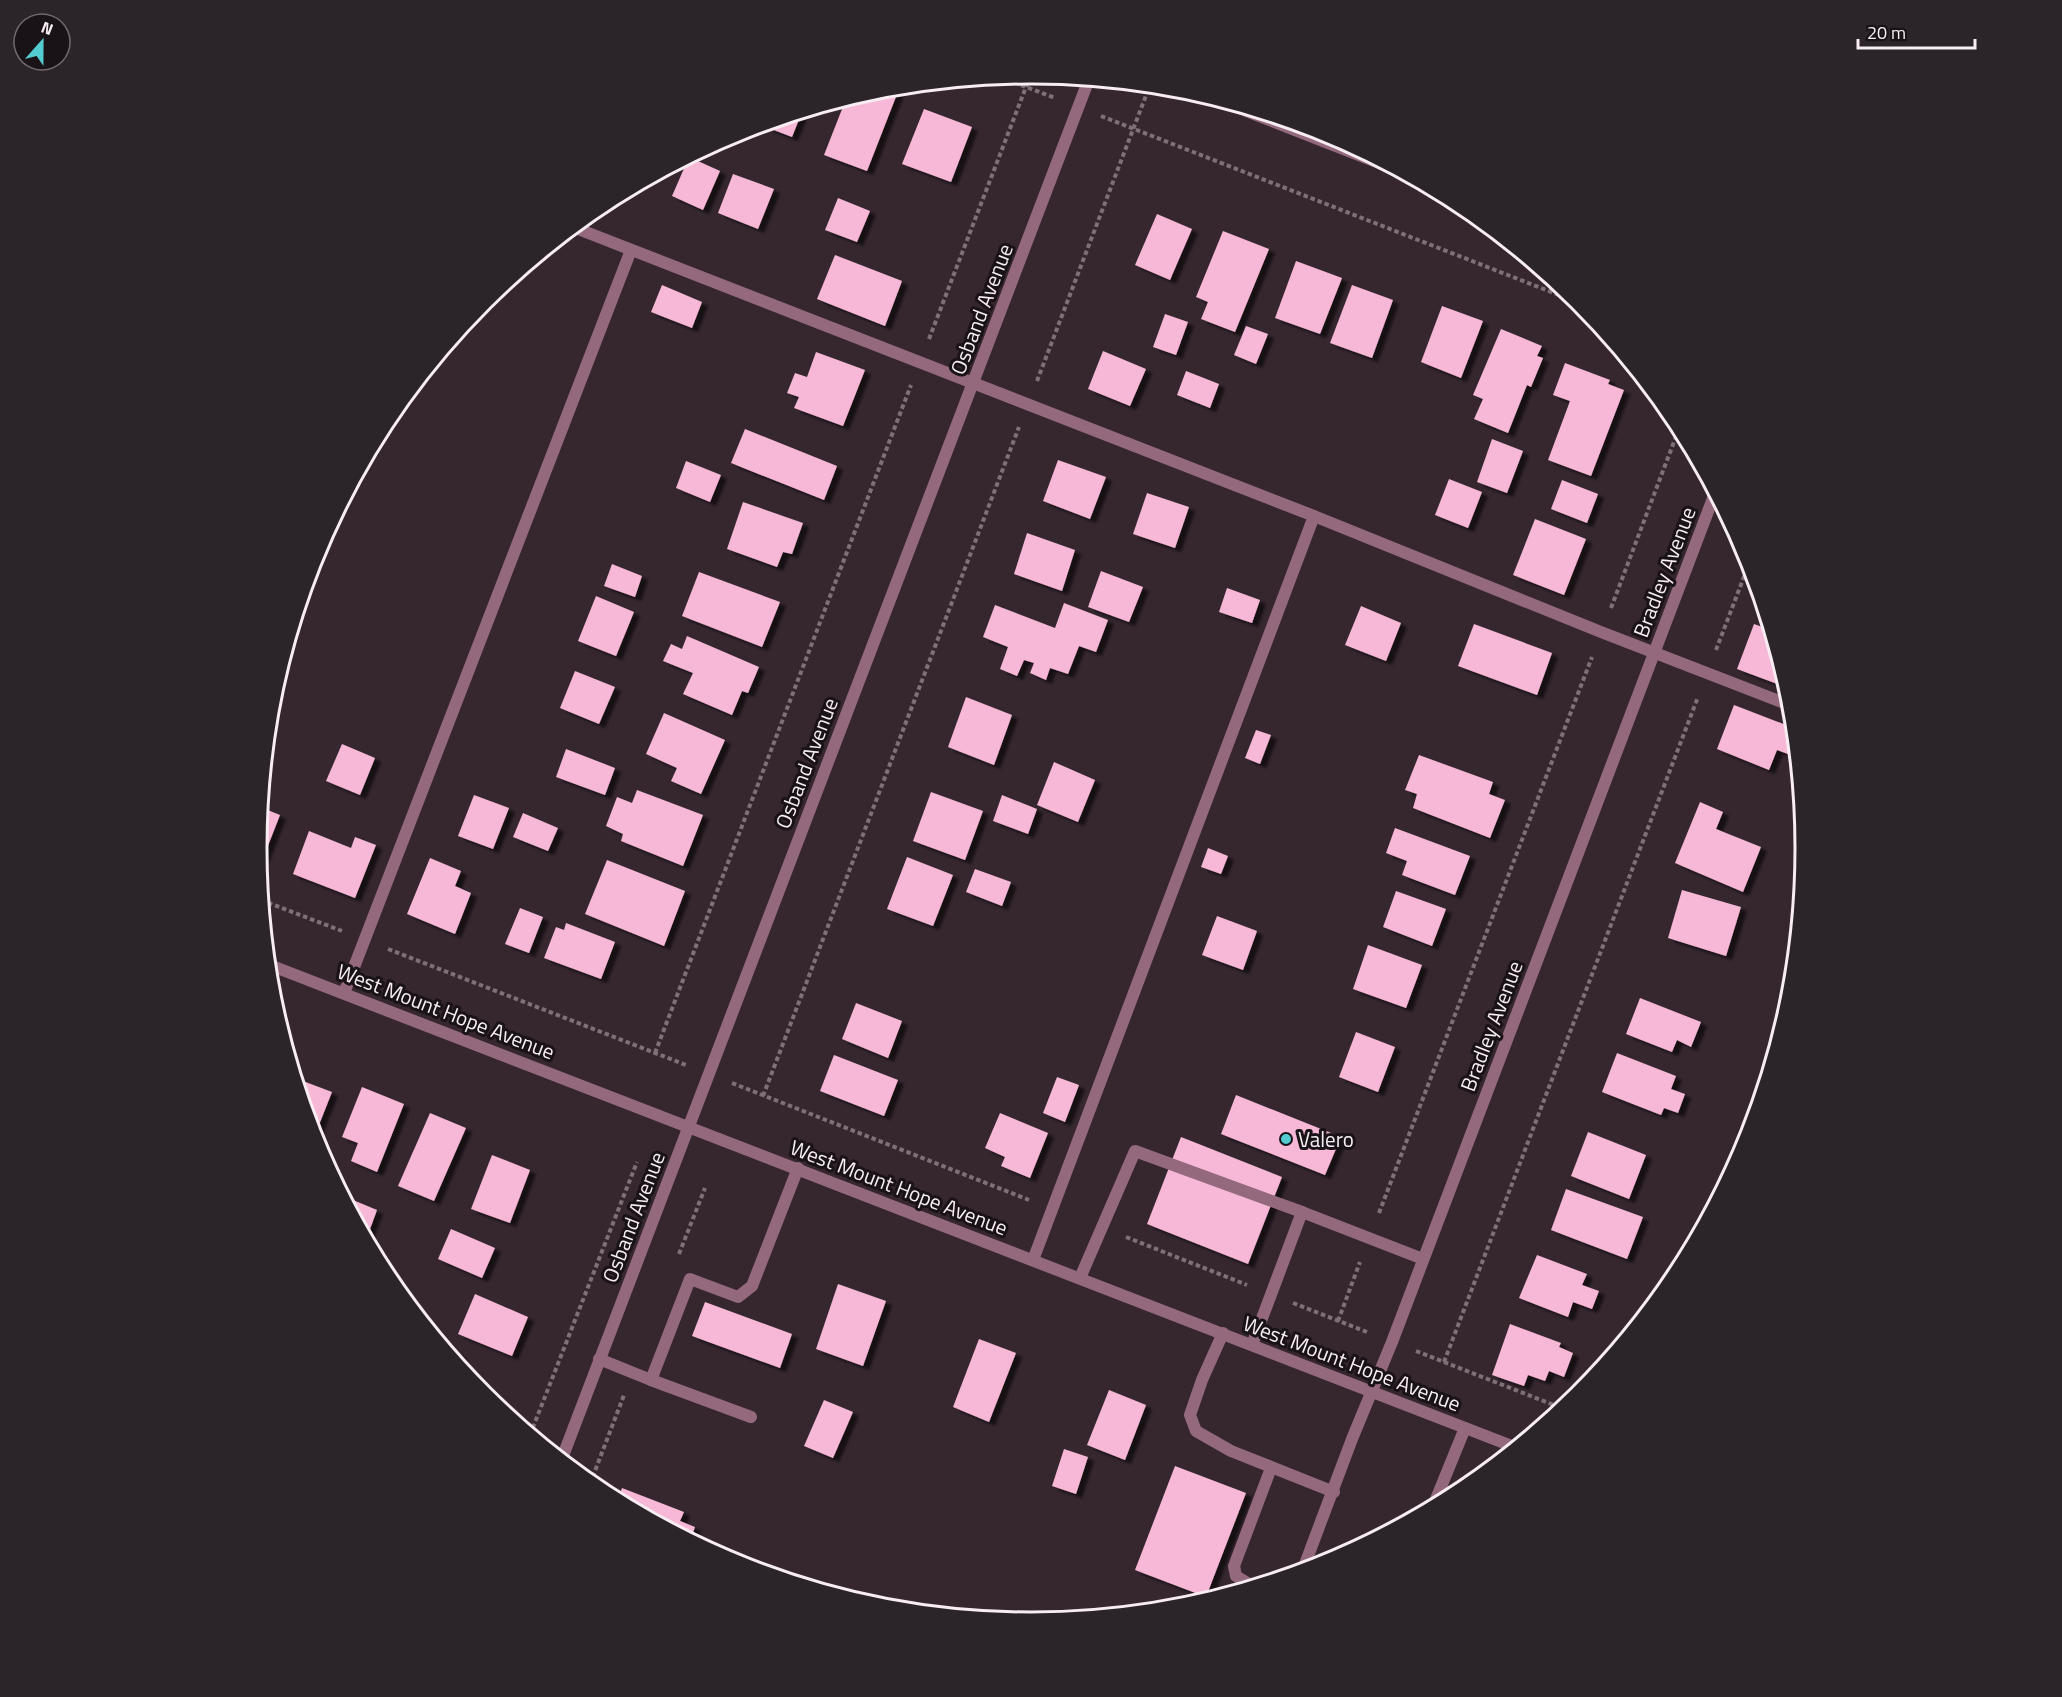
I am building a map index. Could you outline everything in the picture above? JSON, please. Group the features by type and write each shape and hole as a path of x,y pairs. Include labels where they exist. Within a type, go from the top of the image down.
{"street":[{"name":"Osband Avenue","path":"564,1453 1086,87"},
{"path":"582,230 1314,516 1781,702"},
{"path":"344,993 632,250"},
{"name":"Bradley Avenue","path":"1311,1560 1352,1439 1424,1259 1712,500"},
{"path":"1033,1260 1314,516"},
{"name":"West Mount Hope Avenue","path":"276,967 688,1125 1509,1445"},
{"path":"1080,1278 1135,1150 1424,1259"},
{"path":"651,1380 690,1279 738,1297 752,1286 798,1168"},
{"path":"1252,1345 1302,1212"},
{"path":"1223,1333 1202,1380 1190,1415 1196,1431 1231,1451 1334,1492"},
{"path":"599,1359 752,1417"},
{"path":"1437,1496 1465,1428"},
{"path":"1246,1582 1236,1576 1234,1566 1271,1468"}],"path":[{"path":"1019,84 1557,294"},
{"path":"655,1054 1026,87"},
{"path":"763,1096 1147,94"},
{"path":"1338,1320 1676,438"},
{"path":"1444,1362 1744,576"},
{"path":"268,903 1052,1209"},
{"path":"533,1428 637,1162"},
{"path":"1101,1228 1554,1405"}],"building":[{"path":"896,97 867,171 824,155 843,108"},
{"path":"924,109 972,127 951,182 902,164"},
{"path":"798,121 792,137 773,130"},
{"path":"698,161 720,171 703,210 672,196 684,167 693,163"},
{"path":"733,174 774,189 758,229 718,213"},
{"path":"838,198 870,211 857,242 825,230"},
{"path":"1157,214 1192,229 1170,280 1135,265"},
{"path":"1223,231 1269,249 1235,332 1201,319 1208,302 1196,297"},
{"path":"835,255 902,281 885,326 817,299"},
{"path":"1296,261 1342,278 1320,334 1275,318"},
{"path":"662,285 702,302 692,328 651,312"},
{"path":"1352,285 1393,300 1372,358 1330,343"},
{"path":"1442,306 1483,321 1461,378 1421,362"},
{"path":"1165,314 1188,322 1176,355 1153,347"},
{"path":"1246,326 1268,334 1256,364 1234,355"},
{"path":"1501,329 1542,346 1537,356 1543,358 1531,387 1527,385 1508,433 1474,419 1483,399 1473,395"},
{"path":"1103,351 1146,369 1130,406 1088,389"},
{"path":"816,352 865,370 843,426 794,408 799,397 787,393 795,373 807,377"},
{"path":"1565,363 1610,380 1608,384 1624,390 1591,476 1548,460 1570,401 1553,395"},
{"path":"1186,371 1219,384 1210,408 1177,395"},
{"path":"745,429 837,466 824,500 731,463"},
{"path":"1492,439 1523,451 1507,493 1477,482"},
{"path":"1058,460 1106,477 1090,519 1043,501"},
{"path":"686,461 721,475 710,502 676,488"},
{"path":"1449,479 1482,492 1468,528 1435,515"},
{"path":"1562,480 1598,494 1587,523 1551,509"},
{"path":"1147,493 1189,507 1175,548 1133,534"},
{"path":"743,502 803,523 792,554 783,552 777,567 727,549"},
{"path":"1535,519 1586,539 1564,595 1513,575"},
{"path":"1027,533 1075,550 1062,591 1014,574"},
{"path":"612,564 642,576 635,597 604,586"},
{"path":"1101,571 1143,587 1129,622 1088,607"},
{"path":"699,572 780,602 762,647 682,616"},
{"path":"1227,588 1260,600 1252,623 1219,612"},
{"path":"596,596 634,612 616,656 578,641"},
{"path":"1064,603 1108,620 1096,652 1079,646 1068,674 1050,668 1046,680 1030,673 1034,663 1024,660 1017,676 1000,669 1008,647 983,637 995,605 1055,628"},
{"path":"1361,606 1401,623 1386,661 1345,645"},
{"path":"1474,624 1552,653 1537,695 1458,666"},
{"path":"1754,624 1762,627 1777,684 1737,669"},
{"path":"687,636 759,667 748,693 742,691 732,715 683,694 693,673 663,661 671,644 682,649"},
{"path":"575,671 615,687 599,724 560,708"},
{"path":"966,697 1012,715 994,765 948,747"},
{"path":"1734,705 1785,725 1789,751 1788,754 1777,750 1769,770 1717,749"},
{"path":"664,713 725,740 701,794 671,781 677,768 646,754"},
{"path":"1256,730 1271,735 1260,764 1245,758"},
{"path":"342,744 375,758 360,795 326,781"},
{"path":"566,749 615,768 605,795 556,777"},
{"path":"1419,755 1493,782 1489,794 1505,800 1490,838 1413,808 1417,794 1405,790"},
{"path":"1054,762 1095,780 1078,822 1037,805"},
{"path":"637,790 703,815 683,866 621,841 623,834 606,826 617,797 632,803"},
{"path":"931,792 983,811 965,860 913,841"},
{"path":"474,795 509,808 493,849 458,836"},
{"path":"1002,795 1037,809 1028,834 993,821"},
{"path":"1700,802 1723,812 1716,829 1761,847 1743,892 1675,863"},
{"path":"268,810 280,815 267,848"},
{"path":"523,813 558,828 548,851 513,837"},
{"path":"1395,828 1470,856 1455,895 1402,875 1407,861 1386,853"},
{"path":"309,831 351,848 355,837 376,845 355,898 293,874"},
{"path":"1208,848 1228,856 1221,874 1201,867"},
{"path":"907,857 953,875 933,926 887,909"},
{"path":"430,858 461,871 455,886 471,893 455,934 407,914"},
{"path":"607,860 685,891 664,946 585,914"},
{"path":"975,869 1011,882 1002,906 966,892"},
{"path":"1682,890 1741,907 1726,956 1668,938"},
{"path":"1396,891 1446,909 1432,946 1383,927"},
{"path":"520,908 543,917 529,953 505,944"},
{"path":"1217,916 1257,931 1243,970 1202,955"},
{"path":"566,923 615,942 601,979 544,958 556,927 564,930"},
{"path":"1368,945 1422,965 1406,1008 1353,989"},
{"path":"1640,998 1701,1022 1691,1047 1677,1040 1672,1052 1626,1034"},
{"path":"856,1003 902,1021 888,1058 842,1039"},
{"path":"1356,1032 1395,1047 1378,1092 1339,1077"},
{"path":"1617,1053 1676,1076 1671,1089 1685,1094 1678,1113 1664,1108 1661,1115 1602,1092"},
{"path":"834,1055 898,1080 884,1116 820,1091"},
{"path":"1057,1077 1079,1085 1065,1122 1043,1113"},
{"path":"303,1081 332,1092 319,1125"},
{"path":"362,1087 404,1104 377,1172 351,1161 358,1143 342,1137"},
{"path":"1236,1095 1341,1137 1325,1175 1221,1134"},
{"path":"430,1113 466,1128 434,1201 398,1186"},
{"path":"1000,1113 1048,1133 1030,1178 1001,1166 1005,1157 985,1148"},
{"path":"1588,1132 1646,1155 1629,1199 1571,1176"},
{"path":"1181,1137 1282,1177 1248,1264 1147,1224"},
{"path":"492,1155 530,1170 510,1223 471,1209"},
{"path":"1566,1189 1643,1217 1627,1259 1551,1230"},
{"path":"353,1201 377,1210 369,1231 369,1231"},
{"path":"451,1229 495,1248 482,1278 438,1259"},
{"path":"1537,1255 1587,1274 1582,1285 1599,1291 1592,1309 1573,1302 1568,1317 1519,1298"},
{"path":"838,1284 886,1301 863,1366 816,1349"},
{"path":"475,1294 528,1317 512,1356 458,1334"},
{"path":"705,1302 792,1334 780,1368 692,1336"},
{"path":"1510,1324 1561,1343 1559,1347 1573,1353 1564,1377 1549,1371 1545,1381 1528,1375 1524,1386 1492,1375"},
{"path":"979,1339 1016,1353 989,1422 953,1407"},
{"path":"1109,1390 1146,1405 1125,1460 1087,1445"},
{"path":"824,1400 853,1412 833,1458 804,1446"},
{"path":"1064,1449 1088,1457 1076,1494 1052,1486"},
{"path":"1175,1466 1246,1493 1208,1592 1198,1594 1135,1570"},
{"path":"622,1488 684,1512 680,1521 695,1527 693,1534 649,1511 620,1493"}],"place":[{"name":"Valero","path":"1286,1139"}]}
